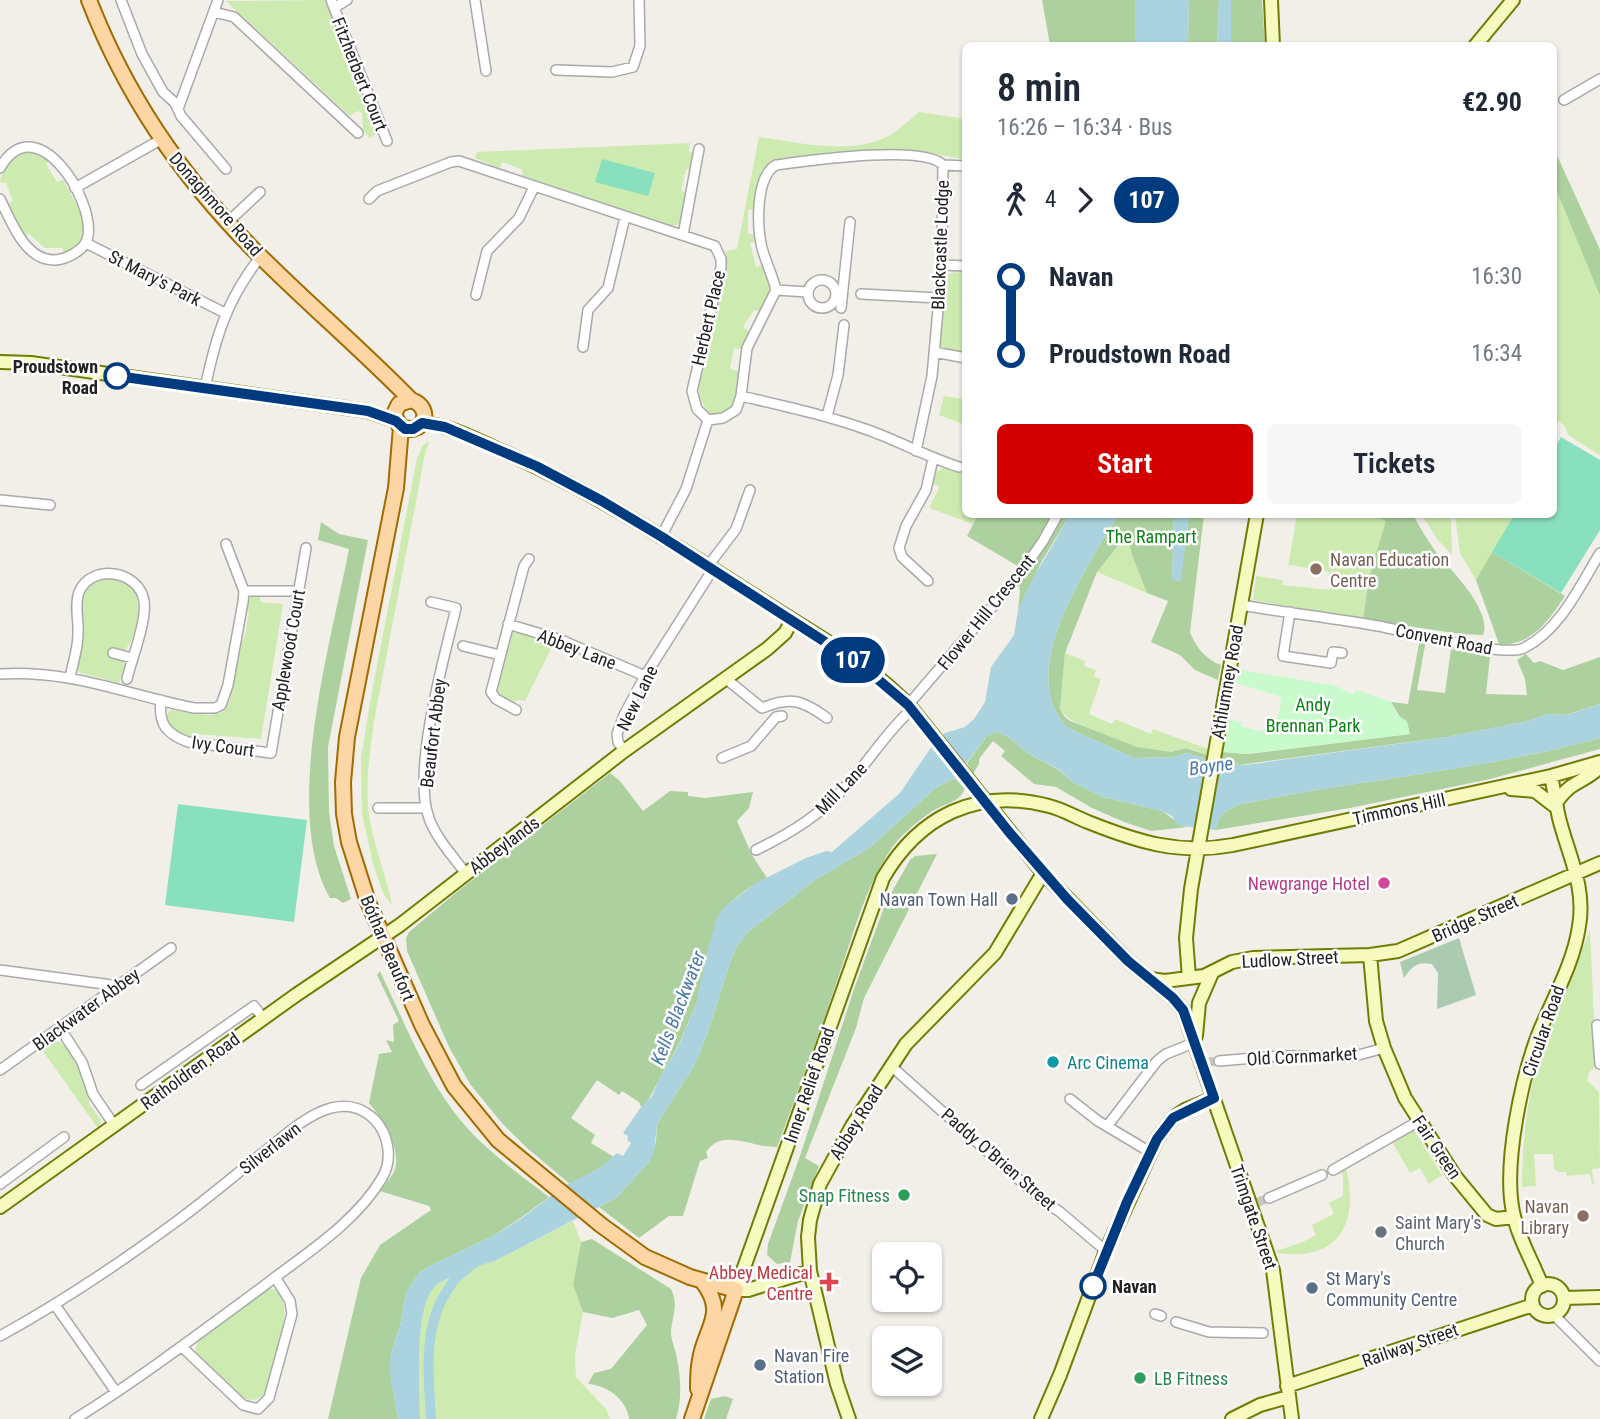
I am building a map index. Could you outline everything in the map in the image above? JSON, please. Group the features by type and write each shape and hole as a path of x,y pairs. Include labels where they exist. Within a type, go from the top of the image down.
{"main road":[{"name":"Donaghmore Road","path":"89,0 121,72 162,139 228,222 387,376 400,412 422,407 425,413 419,426"},
{"path":"1271,0 1273,42"},
{"path":"1478,42 1513,0"},
{"path":"0,362 31,363 368,411 380,408 400,412 409,430 419,426 445,427 536,466 602,501 711,567 828,644 877,677 910,707 1043,873 1092,926 1183,1010 1196,1042"},
{"name":"Bóthar Beaufort","path":"400,412 396,488 348,737 343,782 344,814 359,880 422,1025 454,1086 498,1140 601,1225 658,1264 702,1281 736,1290"},
{"name":"Bóthar Beaufort","path":"396,488 419,426"},
{"name":"Athlumney Road","path":"1197,850 1256,518"},
{"name":"New Lane","path":"624,751 767,649 785,633 792,620"},
{"name":"New Lane","path":"767,649 794,636 814,637 828,644"},
{"name":"Abbeylands","path":"382,937 624,751"},
{"name":"Timmons Hill","path":"986,803 1014,800 1053,806 1118,834 1151,843 1197,850 1233,845 1502,787 1600,762"},
{"path":"1502,787 1535,792 1557,805 1570,785 1600,767"},
{"name":"Circular Road","path":"1542,1286 1514,1217 1511,1168 1522,1094 1533,1048 1580,926 1581,903 1577,875 1551,776"},
{"name":"Inner Relief Road","path":"695,1413 883,878 904,846 930,824 955,810 986,803"},
{"path":"1189,978 1186,937 1197,850"},
{"name":"Bridge Street","path":"1370,955 1398,951 1421,942 1600,863"},
{"name":"Abbey Road","path":"849,1419 837,1384 810,1272 810,1220 820,1184 849,1130 906,1044 995,953 1043,873"},
{"name":"Ratholdren Road","path":"0,1207 263,1018 382,937"},
{"name":"Ludlow Street","path":"1150,978 1165,981 1189,978 1212,973 1232,962 1242,960 1370,955"},
{"name":"Fair Green","path":"1370,955 1376,1021 1405,1098 1455,1176 1487,1215 1496,1219 1514,1217"},
{"path":"1196,1042 1199,1003 1212,973"},
{"name":"Trimgate Street","path":"1196,1042 1254,1204 1273,1270 1272,1333 1288,1392 1292,1419"},
{"path":"1041,1419 1107,1251 1150,1152 1173,1118 1214,1098"},
{"path":"736,1290 748,1290 810,1272"},
{"path":"695,1413 700,1359 716,1312 712,1296 702,1281"},
{"path":"1542,1286 1556,1287 1564,1298 1563,1306 1554,1315 1539,1313 1533,1305 1535,1292 1542,1286"},
{"path":"1564,1298 1600,1297"},
{"name":"Railway Street","path":"1233,1419 1288,1392 1533,1305"}],"street":[{"path":"178,109 218,0"},
{"name":"Fitzherbert Court","path":"347,0 332,4 387,141"},
{"path":"475,0 486,71"},
{"path":"556,70 612,72 633,67 640,46 639,0"},
{"path":"121,1 152,74 163,92 175,103 181,116 226,169"},
{"path":"214,12 225,13 239,21 358,133"},
{"path":"1564,100 1600,79"},
{"path":"75,188 162,139"},
{"path":"0,167 15,151 30,148 46,151 57,160 75,188 86,214 86,243 77,252 61,259 38,256 26,244 0,199"},
{"path":"683,235 699,149"},
{"name":"Blackcastle Lodge","path":"776,290 759,227 762,187 770,168 776,165 862,155 922,156 935,159 943,165 942,265 932,376 916,451"},
{"name":"Herbert Place","path":"369,199 377,191 459,161 715,246 721,259 692,391 697,409 708,420"},
{"path":"943,165 962,166"},
{"path":"476,295 487,251 519,218 534,187"},
{"path":"228,222 260,192"},
{"path":"583,347 588,310 608,288 625,217"},
{"path":"841,308 840,295 850,222"},
{"name":"St Mary's Park","path":"86,243 225,313"},
{"path":"205,388 225,313 261,256"},
{"path":"942,265 962,267"},
{"path":"823,280 831,282 840,295 831,306 821,308 811,302 808,292 813,284 823,280"},
{"path":"662,537 686,489 708,420 731,415 736,410 741,396 747,348 776,290 808,292"},
{"path":"861,294 939,298"},
{"path":"827,416 838,375 844,325"},
{"path":"934,352 962,357"},
{"path":"741,396 827,416 959,467"},
{"path":"928,581 902,557 899,548 906,526 926,490 933,459"},
{"name":"New Lane","path":"624,751 617,734 645,676 736,529 750,490"},
{"path":"0,500 50,505"},
{"name":"Flower Hill Crescent","path":"910,707 1018,577 1056,518"},
{"path":"0,674 70,677 194,708 215,708 220,705 228,685 244,591 226,544"},
{"name":"Applewood Court","path":"271,753 306,548"},
{"name":"Convent Road","path":"1241,605 1377,626 1483,647 1521,650 1557,622 1600,554"},
{"path":"516,710 496,699 491,692 524,566 529,559"},
{"path":"70,677 77,642 76,603 80,592 91,578 100,574 118,574 135,582 143,596 144,613 127,679"},
{"path":"244,591 299,591"},
{"name":"Beaufort Abbey","path":"430,602 456,608 438,681 426,757 426,808 431,824 466,874"},
{"path":"1290,612 1283,656 1331,663 1333,652 1342,653"},
{"name":"Abbey Lane","path":"508,624 561,640 645,676"},
{"path":"463,646 500,655"},
{"path":"113,653 132,658"},
{"path":"725,678 762,708 784,701 797,701 827,718"},
{"name":"Ivy Court","path":"161,700 161,718 171,735 188,743 271,753"},
{"path":"759,706 764,717 771,722"},
{"name":"Mill Lane","path":"756,850 797,828 829,804 910,707"},
{"path":"722,758 751,746 776,717 782,716"},
{"path":"378,808 426,808"},
{"name":"Blackwater Abbey","path":"0,1070 171,948"},
{"path":"0,971 119,986"},
{"path":"141,1086 254,1006 263,1018"},
{"path":"1597,1025 1600,1064"},
{"path":"60,1028 82,1062 93,1094 114,1125"},
{"path":"1108,1125 1157,1062 1166,1054 1196,1042"},
{"name":"Old Cornmarket","path":"1219,1060 1278,1056 1355,1056 1384,1048"},
{"name":"Paddy O'Brien Street","path":"891,1066 1042,1200 1107,1251"},
{"path":"1070,1099 1098,1121 1150,1152"},
{"name":"Silverlawn","path":"0,1336 55,1305 177,1221 301,1123 330,1109 357,1108 378,1123 388,1146 388,1163 383,1177 351,1215 182,1347 75,1419"},
{"path":"1333,1171 1419,1121"},
{"path":"0,1184 64,1137"},
{"path":"14,1173 24,1190"},
{"path":"1269,1198 1322,1175"},
{"path":"182,1347 243,1405 258,1409 265,1404 270,1398 292,1314 290,1301 275,1277"},
{"path":"55,1305 116,1392"},
{"path":"1554,1315 1600,1361"},
{"path":"1175,1322 1209,1332 1272,1333"}],"green space":[{"path":"326,0 378,133 370,138 363,131 362,113 358,111 350,116 226,1"},
{"path":"1042,0 1135,0 1135,42 1049,42"},
{"path":"1189,0 1219,0 1217,42 1188,42"},
{"path":"1231,0 1262,0 1265,42 1231,42"},
{"path":"919,112 962,118 962,158 913,150 807,155 772,160 760,177 755,209 748,210 748,234 756,234 756,242 750,243 756,267 764,265 769,295 761,312 754,310 743,327 749,331 741,349 734,348 730,369 739,371 739,383 731,409 721,415 708,413 699,396 699,376 727,265 726,251 737,249 759,137 822,146 854,146 889,136"},
{"path":"690,143 689,152 695,154 692,169 686,169 681,191 688,193 682,218 678,225 670,226 522,176 523,170 502,162 500,168 475,158 477,152"},
{"path":"34,151 51,159 46,164 57,182 63,180 82,219 81,238 65,255 62,248 45,248 29,234 24,238 7,204 13,201 6,183 0,182 4,169 11,160"},
{"path":"1557,156 1600,250 1600,455 1568,435 1565,426 1557,420"},
{"path":"1557,156 1600,250 1600,296 1557,191"},
{"path":"602,159 655,173 648,196 595,182"},
{"path":"962,273 962,352 941,348 939,345 944,281 949,274"},
{"path":"944,396 962,398 962,424 939,415"},
{"path":"1561,437 1600,460 1600,530 1561,593 1492,552 1512,518 1557,518 1557,444"},
{"path":"430,441 426,449 374,721 368,770 370,820 392,906 383,893 373,864 362,814 361,757 417,458 423,445"},
{"path":"962,460 962,518 976,518 973,524 929,508 940,486 932,484 934,473 943,468 957,472"},
{"path":"976,518 1068,518 1042,561 1018,610 1020,591 1016,565 967,536"},
{"name":"The Rampart","path":"1116,518 1174,518 1172,579 1180,581 1189,518 1204,518 1190,632 1202,652 1221,665 1218,680 1195,670 1180,655 1151,642 1168,601 1147,593 1127,535 1097,572 1065,653 1060,709 1070,721 1137,747 1171,752 1186,748 1207,755 1206,759 1187,753 1174,757 1134,758 1068,728 1053,705 1048,679 1052,650 1061,620 1090,562"},
{"name":"Navan Education Centre","path":"1296,518 1380,518 1387,521 1369,577 1363,619 1253,600 1256,576 1283,580 1282,585 1330,590 1329,572 1288,566"},
{"path":"1380,518 1415,518 1433,547 1476,603 1482,614 1483,635 1363,619 1369,577 1386,521"},
{"path":"1424,518 1451,518 1452,555 1437,539"},
{"path":"1455,518 1512,518 1476,580 1460,553"},
{"path":"321,522 339,534 368,540 328,747 329,812 334,846 351,899 343,903 336,898 330,898 316,862 310,820 314,726 349,549 318,540"},
{"path":"1128,535 1133,558 1147,593 1097,572"},
{"path":"1492,552 1565,596 1538,630 1521,641 1510,644 1499,644 1476,580"},
{"path":"116,578 134,587 138,611 130,644 125,650 113,648 110,655 123,660 125,665 119,683 77,670 82,637 83,596 92,584"},
{"path":"259,596 261,602 283,604 261,739 195,734 194,740 174,732 165,718 170,710 209,715 221,713 225,709 230,700 238,650 245,635 249,612 246,609 249,598"},
{"path":"515,630 553,645 525,701 517,700 513,704 496,692 512,632"},
{"path":"1420,638 1426,640 1417,690 1445,693 1451,649 1490,657 1486,694 1527,695 1525,679 1517,660 1526,654 1534,663 1540,661 1563,670 1600,657 1600,704 1566,715 1548,714 1524,722 1447,737 1239,765 1222,758 1222,752 1248,754 1410,734 1391,702 1408,704"},
{"path":"1065,653 1085,661 1084,666 1096,670 1094,676 1101,679 1089,714 1112,724 1115,719 1151,734 1153,729 1208,749 1207,755 1188,748 1172,752 1145,749 1078,724 1060,709"},
{"name":"Andy Brennan Park","path":"1239,669 1331,684 1353,694 1357,690 1391,702 1397,715 1407,721 1410,734 1248,754 1222,752 1228,719 1263,732 1265,728 1273,731 1280,709 1281,697 1237,683"},
{"path":"995,732 1007,736 1071,781 1103,797 1162,811 1188,827 1151,831 1092,808 1056,787 1034,784 1001,756 1005,751 993,741 979,759 973,774 967,763 987,736"},
{"path":"1600,738 1600,749 1490,779 1350,808 1216,830 1220,817 1237,805 1510,759"},
{"path":"610,773 620,781 643,811 670,791 688,792 688,796 705,798 753,792 749,808 737,821 752,855 767,878 740,895 718,918 696,1004 680,1042 646,1104 641,1107 639,1102 622,1091 619,1095 597,1080 571,1118 595,1135 591,1143 614,1157 570,1184 501,1122 470,1084 449,1047 407,951 406,938 409,932 458,891"},
{"path":"955,778 965,788 960,797 931,812 903,835 889,852 872,883 777,1147 738,1140 721,1141 713,1145 706,1152 708,1158 700,1161 683,1216 669,1216 639,1238 599,1207 616,1198 649,1162 656,1142 657,1124 695,1064 737,946 748,932 815,880 869,848 937,787"},
{"path":"178,804 307,820 294,922 165,905"},
{"path":"937,854 864,998 856,1028 805,1158 819,1166 798,1221 790,1262 777,1264 767,1255 768,1244 886,902 910,860 915,856"},
{"path":"1590,930 1596,1066 1588,1074 1588,1081 1599,1092 1600,1168 1592,1169 1592,1184 1590,1174 1567,1176 1566,1172 1554,1169 1553,1154 1534,1154 1536,1186 1522,1187 1523,1151 1533,1080 1554,1016"},
{"path":"1459,938 1476,995 1437,1009 1438,973 1432,964 1415,965 1404,978 1400,962"},
{"path":"380,971 411,1039 448,1104 489,1149 549,1197 493,1236 419,1273 406,1293 391,1354 391,1378 398,1419 328,1419 361,1278 380,1245 431,1210 429,1206 380,1191 394,1172 396,1154 390,1135 369,1103 379,1054 392,1052 386,1040 394,1042 393,1025 399,1021 377,975"},
{"path":"47,1041 62,1043 80,1067 89,1104 101,1120 100,1126 97,1127 40,1047"},
{"path":"1412,1127 1442,1175 1429,1184 1420,1168 1410,1173 1391,1140"},
{"path":"1346,1168 1350,1206 1340,1234 1330,1245 1316,1251 1299,1254 1278,1253 1276,1251 1316,1235 1312,1225 1334,1214 1329,1203 1343,1196 1343,1175 1340,1171"},
{"path":"573,1221 581,1242 573,1285 583,1312 575,1354 576,1377 606,1409 610,1419 420,1419 421,1332 427,1299 433,1289 451,1277 458,1283 478,1266 495,1261"},
{"path":"592,1239 671,1289 675,1305 671,1335 680,1381 676,1419 629,1419 624,1406 615,1395 602,1387 588,1384 594,1373 611,1369 647,1325 639,1310 612,1318 583,1312 573,1285 581,1242"},
{"path":"268,1288 278,1292 283,1302 283,1333 267,1391 256,1399 246,1399 197,1357 195,1352 198,1340"},
{"path":"725,1396 733,1399 726,1419 704,1419 711,1399"}],"water":[{"path":"1135,0 1189,0 1188,42 1135,42"},
{"path":"1219,0 1231,0 1231,42 1217,42"},
{"name":"Boyne","path":"1068,518 1116,518 1074,591 1061,620 1052,650 1048,679 1053,705 1068,728 1134,758 1174,757 1187,753 1208,760 1225,758 1237,765 1251,764 1447,737 1524,722 1548,714 1567,715 1600,704 1600,738 1510,759 1237,805 1220,817 1216,830 1183,826 1162,811 1103,797 1071,781 1060,770 1029,754 1007,736 995,732 987,736 955,778 937,787 869,848 815,880 748,932 737,946 730,962 695,1064 657,1124 654,1153 616,1198 495,1261 478,1266 458,1283 451,1277 435,1287 427,1300 421,1332 420,1419 398,1419 389,1368 391,1354 406,1293 419,1273 493,1236 564,1186 600,1168 617,1153 623,1156 631,1143 623,1133 652,1096 680,1043 696,1004 708,949 717,918 723,908 756,883 806,858 826,851 832,852 900,793 934,743 945,733 965,727 974,719 985,702 991,667 1014,635 1018,610 1027,589"},
{"path":"1174,518 1189,518 1181,581 1172,580"}],"waterway":[{"path":"431,1419 428,1363 431,1335 440,1303 460,1269"}],"tunnel":[{"path":"1208,1062 1219,1061"},
{"path":"1258,1202 1269,1198"}],"bus line":[{"name":"107","path":"117,376 368,411 396,421 405,429 416,428 422,423 433,424 471,437 547,472 662,537 861,665 908,705 1043,873 1122,956 1173,998 1183,1010 1214,1098 1173,1118 1157,1139 1127,1202 1093,1286"}],"place":[{"name":"Proudstown Road","path":"117,376"},
{"name":"Navan Education Centre","path":"1316,569"},
{"name":"Newgrange Hotel","path":"1384,883"},
{"name":"Navan Town Hall","path":"1012,899"},
{"name":"Arc Cinema","path":"1053,1062"},
{"name":"Snap Fitness","path":"904,1195"},
{"name":"Navan Library","path":"1583,1216"},
{"name":"Saint Mary's Church","path":"1381,1232"},
{"name":"Abbey Medical Centre","path":"829,1282"},
{"name":"Navan","path":"1093,1286"},
{"name":"St Mary's Community Centre","path":"1312,1288"},
{"name":"Navan Fire Station","path":"760,1365"},
{"name":"LB Fitness","path":"1140,1378"}],"water label":[{"name":"Kells Blackwater","path":"678,1008"}]}
